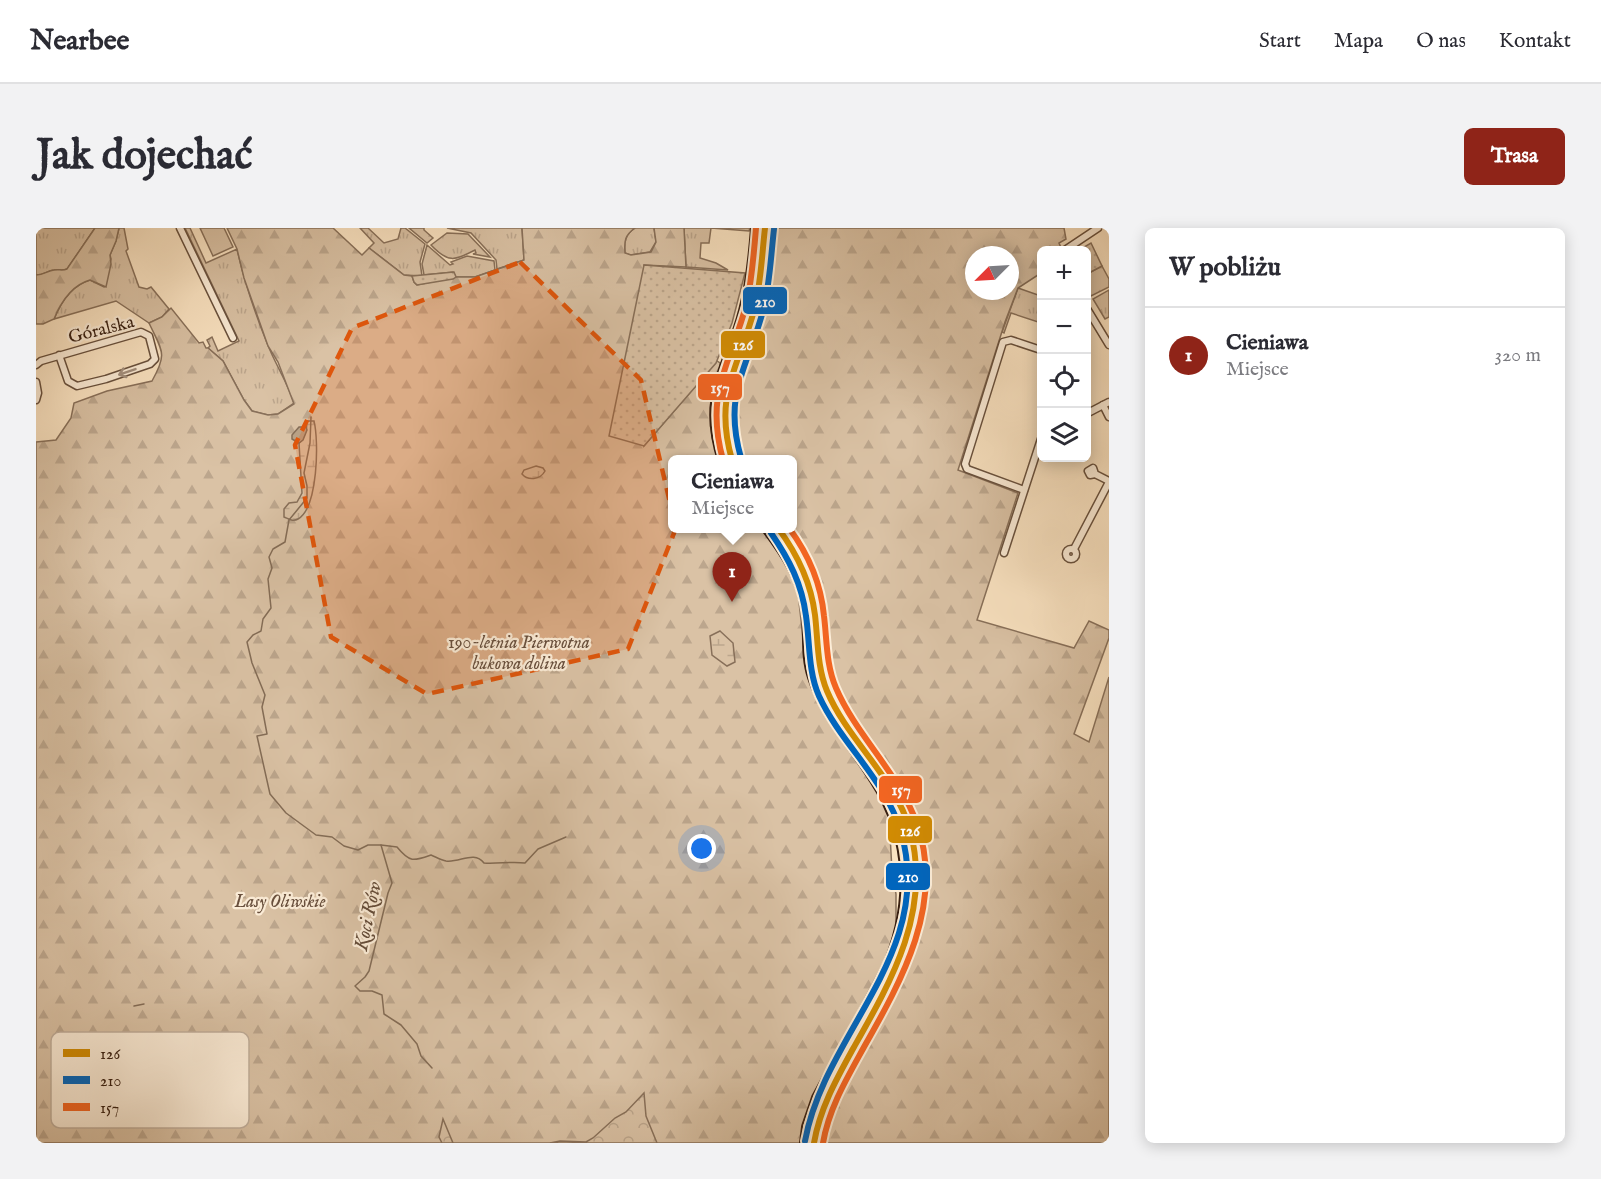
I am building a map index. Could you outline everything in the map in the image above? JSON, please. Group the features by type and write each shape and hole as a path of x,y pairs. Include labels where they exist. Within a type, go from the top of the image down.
{"main road":[{"path":"723,455 717,435 716,404 726,364 746,311 757,228"},
{"path":"731,455 724,423 724,398 732,369 753,314 765,228"},
{"path":"771,533 790,560 800,581 807,607 813,674 820,694 837,725 871,771 886,796 900,832 907,875 904,918 894,954 818,1098 808,1126 806,1143"},
{"path":"781,533 802,566 811,591 818,658 825,686 836,708 881,771 903,810 914,849 918,884 914,921 902,957 824,1103 814,1143"}],"street":[{"path":"180,228 233,338"},
{"path":"1071,246 1098,228"},
{"path":"1091,315 1109,345"},
{"name":"Góralska","path":"36,365 58,355 141,332 146,333 155,355 152,363 77,386 70,383 58,355"},
{"path":"1024,490 967,469 965,464 1003,342 1011,340 1037,350"},
{"path":"36,382 38,393 36,400"},
{"path":"1091,412 1106,404 1109,417"},
{"path":"1004,553 1037,451"},
{"path":"1074,549 1109,482 1095,474"}],"highlighted area":[{"path":"520,262 641,380 676,528 628,649 427,694 331,637 295,445 352,328"}],"green space":[{"path":"36,228 95,228 67,269 36,275"},
{"path":"95,228 119,228 110,255 111,264 106,287 90,280 84,282 68,295 54,319 43,324 36,324 36,275 67,269"},
{"path":"119,228 124,228 128,249 126,251 139,287 147,289 151,287 169,309 162,317 149,323 116,301 54,319 64,301 84,282 90,280 104,287 110,255"},
{"path":"185,228 190,228 206,263 237,249 258,320 294,403 278,414 268,415 252,411 223,361 208,348 210,346 207,340 212,337 218,351 239,341"},
{"path":"200,228 224,228 233,247 213,256"},
{"name":"Lasy Oliwskie","path":"227,228 333,228 362,255 369,248 404,275 412,276 417,285 456,277 475,277 524,260 522,228 635,228 629,233 625,242 625,253 631,255 651,252 656,242 654,228 684,228 686,267 644,265 644,446 717,361 720,367 712,398 709,398 711,400 711,430 718,455 668,455 668,533 765,533 788,567 798,593 806,665 817,701 879,793 889,816 892,871 896,894 896,926 887,956 813,1097 800,1143 36,1143 36,442 56,440 71,418 74,403 107,391 152,381 162,358 160,346 149,323 162,317 171,308 199,343 203,342 206,348 223,361 252,411 268,415 278,414 294,404 278,362 268,346 244,278 237,249"},
{"path":"360,228 368,228 384,243 398,239 401,228 405,228 425,244 420,262 422,276 404,275 369,248 374,243"},
{"path":"409,228 424,228 433,238 427,243"},
{"path":"447,228 522,228 524,260 497,269 496,260 471,233"},
{"path":"635,228 654,228 656,242 650,252 630,255 625,253 626,239"},
{"path":"684,228 711,228 709,243 701,243 700,258 728,270 686,267"},
{"path":"711,228 750,228 749,231"},
{"path":"774,228 1064,228 1066,239 1059,243 1060,246 1037,246 1037,276 1019,287 1019,246 965,246 965,300 1013,300 958,470 1018,493 977,620 1074,648 1089,621 1109,630 1109,638 1074,734 1089,742 1109,677 1109,1143 817,1143 831,1099 905,959 916,925 921,896 927,890 928,882 922,876 892,781 847,719 829,687 783,533 797,533 797,455 734,455 731,444 728,402 756,317"},
{"path":"447,233 468,234 490,257 473,254 476,253 475,250 457,258 448,258 431,245"},
{"path":"1091,243 1102,266 1091,272 1091,246 1086,246"},
{"path":"427,245 450,265 453,264 451,262 467,256 494,261 495,270 475,277 456,277 453,272 424,275 422,264"},
{"path":"644,265 745,273 732,323 716,363 644,446 609,436"},
{"path":"1102,266 1109,279 1109,287 1091,296 1091,272"},
{"path":"454,272 456,277 453,279 417,285 412,276"},
{"path":"1019,288 1037,295 1037,322 1011,313 1004,333 1002,332 1014,300 1019,300"},
{"path":"1109,290 1109,317 1105,319 1093,299"},
{"path":"307,421 314,421 316,431 313,488 305,512 298,519 293,520 284,517 284,509 289,503 297,502 302,493 299,443 306,433"},
{"path":"536,466 545,471 537,478 522,474 524,470"},
{"path":"720,631 733,643 735,662 727,666 712,655 710,636"},
{"path":"644,1093 646,1116 657,1143 550,1143 586,1142 626,1112"},
{"path":"443,1119 453,1143 442,1143 439,1137"}],"shaded area":[{"path":"299,427 306,427 307,430 303,440 299,443 292,439 292,435"}],"waterway":[{"name":"Koci Rów","path":"311,417 310,443 304,473 307,498 289,520 285,542 273,549 269,557 272,568 268,579 271,608 263,619 261,631 247,642 252,663 265,695 262,707 267,734 257,736 270,794 286,813 316,835 332,837 344,846 358,850 368,845 381,845 392,883 369,971 355,986 360,991 372,991 382,995 384,1014 401,1025 417,1044 421,1056 432,1068"},
{"path":"381,845 397,847 405,856 412,859 431,855 446,861 476,857 484,863 525,863 538,849 566,837"},
{"path":"134,1006 144,1004"}],"transit line":[{"name":"157","path":"722,455 716,415 718,396 747,302 756,228"},
{"name":"126","path":"731,455 725,416 727,398 730,381 755,307 765,228"},
{"name":"210","path":"740,455 734,415 736,397 764,307 774,229"},
{"name":"210","path":"771,533 784,552 801,593 815,686 828,713 874,779 894,813 901,832 908,876 904,916 891,954 874,991 833,1064 816,1101 805,1141"},
{"name":"126","path":"782,533 792,548 807,580 815,615 820,663 827,691 847,726 894,793 910,830 915,860 916,888 912,916 904,943 882,996 830,1094 820,1118 814,1143"},
{"name":"157","path":"792,533 808,559 817,581 829,661 836,688 855,723 889,771 909,806 917,824 924,854 926,883 923,912 905,968 839,1094 823,1143"}],"place":[{"name":"Cieniawa","path":"732,602"}],"park label":[{"name":"190-letnia Pierwotna bukowa dolina","path":"519,652"}]}
